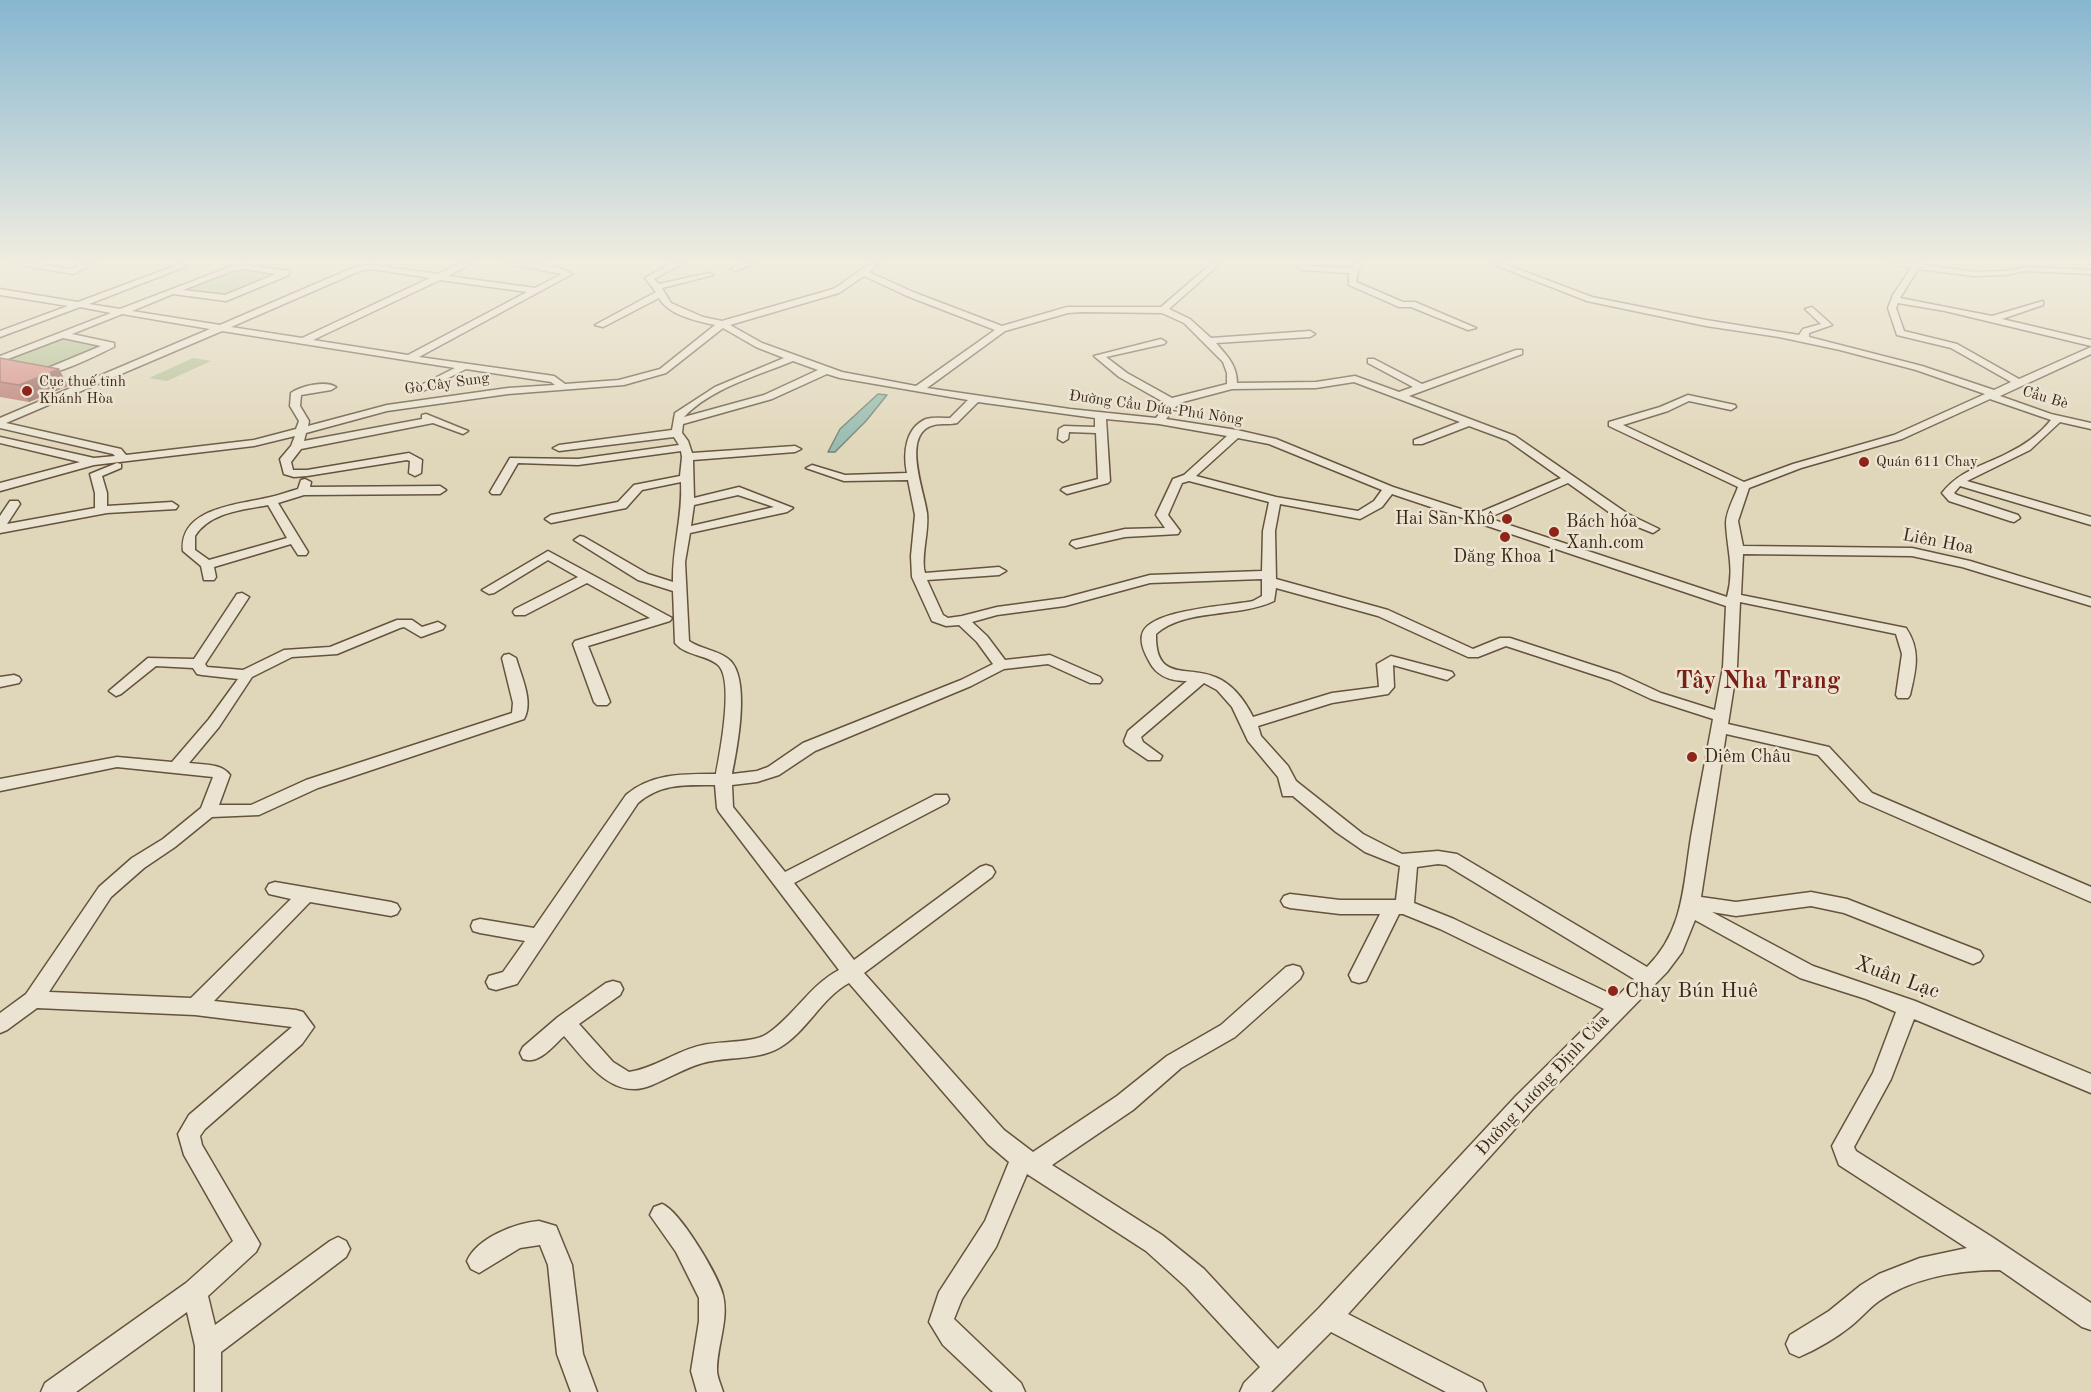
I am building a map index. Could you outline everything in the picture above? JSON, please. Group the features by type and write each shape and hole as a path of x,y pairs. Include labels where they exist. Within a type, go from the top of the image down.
{"street":[{"path":"0,334 16,328"},
{"path":"0,359 81,328"},
{"path":"0,424 221,328"},
{"path":"229,328 554,379 560,383 561,388"},
{"path":"305,340 331,328"},
{"path":"409,358 466,328"},
{"name":"Gò Cây Sung","path":"0,487 93,462 235,447 299,433 370,412 398,407 508,391 620,383 663,371 717,328"},
{"name":"Đường Cầu Dứa-Phú Nông","path":"729,328 752,342 840,375 976,398 1100,415 1159,420 1272,441 1389,489 1733,601 1901,631 1908,640 1910,655 1903,695"},
{"path":"918,389 1006,328"},
{"path":"1194,328 1230,367 1232,386"},
{"name":"Cầu Bè","path":"1733,328 1806,339 1909,365 2058,418 2091,426"},
{"path":"1806,339 1803,336 1806,331 1817,328"},
{"path":"1898,328 1900,333 1954,346 2020,383"},
{"path":"2030,328 2091,343"},
{"path":"1208,341 1310,334"},
{"path":"30,371 50,371 111,345 63,335"},
{"path":"1161,342 1099,356 1123,375 1173,403"},
{"path":"1731,407 1688,398 1664,409 1613,424 1744,486 1797,466 1898,437 2091,350"},
{"path":"1401,396 1519,352"},
{"path":"792,358 699,400 679,415 688,503 679,588 682,643 693,650 723,661 730,672 733,699 732,733 723,779 725,808 873,999 996,1137 1028,1162 1154,1243 1195,1278 1278,1367"},
{"path":"1371,361 1422,388"},
{"path":"419,390 465,366"},
{"path":"496,492 514,460 578,462 682,440 827,370"},
{"path":"1159,420 1173,403 1195,394 1232,386 1316,385 1351,378 1511,438 1624,517 1653,529"},
{"path":"297,446 304,421 295,406 296,393 332,387"},
{"path":"976,398 953,421 929,422 915,435 909,458 921,514 916,561 919,577 937,618 946,622 997,611 1065,602 1150,579 1269,578 1383,613 1473,654 1505,641 1615,677 1721,723 1823,751 1866,797 2091,895"},
{"path":"398,407 463,431"},
{"path":"1067,490 1104,481 1100,415"},
{"path":"2014,518 1948,496 1949,491 1965,475 2004,460 2030,446 2043,437 2058,418"},
{"path":"416,473 416,460 409,456 294,474 288,472 285,462 287,455 297,446 435,420"},
{"path":"1418,442 1470,422"},
{"path":"0,424 120,453 125,458 123,464 96,474 101,493 101,512"},
{"path":"1063,439 1064,429 1101,430"},
{"path":"1076,544 1125,533 1174,531 1162,515 1177,481 1188,477 1237,433"},
{"path":"0,440 93,462"},
{"path":"559,448 682,440 795,449"},
{"path":"50,451 73,441"},
{"path":"812,468 844,477 914,476"},
{"path":"303,491 306,473"},
{"path":"1188,477 1275,500 1360,515 1378,504 1389,489"},
{"path":"551,519 622,506 630,500 633,491 638,487 686,478"},
{"path":"1477,518 1568,479"},
{"path":"1959,482 2091,520"},
{"name":"Đường Lương Định Của","path":"1253,1392 1328,1317 1524,1103 1675,947 1690,906 1730,668 1733,601 1737,575 1737,550 1732,520 1744,486"},
{"path":"296,539 208,571 189,551 188,537 196,526 211,514 271,501 303,491 440,490"},
{"path":"684,531 787,508 739,491 688,503"},
{"path":"1275,500 1271,516 1270,595 1265,601 1186,616 1152,628 1148,635 1149,645 1161,669 1174,676 1215,682 1229,692 1249,724 1252,736 1275,761 1289,789 1362,841 1387,854 1409,861 1430,857 1451,859 1647,977"},
{"path":"271,501 302,552"},
{"path":"0,527 14,504"},
{"path":"0,527 156,505 172,506"},
{"path":"580,540 643,577 679,588"},
{"name":"Liên Hoa","path":"1737,550 1912,552 1965,564 2091,602"},
{"path":"489,590 548,555 661,619"},
{"path":"919,577 999,571"},
{"path":"520,612 588,578"},
{"path":"198,664 242,597"},
{"path":"602,702 580,644 680,613"},
{"path":"962,620 982,639 1001,665"},
{"path":"198,664 202,671 245,675 289,652 332,651 397,624 407,623 421,633 438,626"},
{"path":"208,811 253,811 312,784 519,716 521,704 509,658"},
{"path":"496,982 510,978 632,799 646,788 666,782 748,778 774,771 788,764 809,747 966,682 1001,665 1050,659 1095,680"},
{"path":"117,691 153,661 198,664"},
{"path":"1249,724 1305,704 1346,694 1383,691 1387,687 1384,664 1387,662 1396,661 1447,675"},
{"path":"177,767 214,723 245,680 245,675"},
{"path":"1154,756 1132,741 1134,735 1199,679"},
{"path":"0,785 110,762 177,767 217,772 222,775 208,811 168,843 138,863 105,891 33,1000 0,1024"},
{"path":"781,882 941,799"},
{"path":"1359,975 1398,908 1409,861"},
{"path":"566,1023 606,1068 629,1082 644,1079 701,1054 760,1046 772,1042 792,1025 821,991 831,983 852,972 986,872"},
{"path":"275,889 391,909"},
{"path":"195,1007 306,895"},
{"path":"1690,906 1736,909 1811,899 1847,906 1973,956"},
{"path":"1290,901 1340,907 1398,908 1447,924 1617,1006"},
{"name":"Xuân Lạc","path":"1690,906 1808,972 1908,1007 2091,1084"},
{"path":"480,926 538,936"},
{"path":"1012,1392 952,1336 941,1322 942,1311 950,1296 977,1259 1028,1162 1125,1103 1174,1062 1228,1031 1293,973"},
{"path":"530,1053 613,989"},
{"path":"33,1000 195,1007 296,1018 304,1027 266,1065 197,1122 189,1134 192,1148 248,1244 195,1292 54,1392"},
{"path":"1908,1007 1900,1034 1876,1091 1843,1146 1844,1151 1856,1165 2003,1258 2091,1318"},
{"path":"662,1215 684,1244 711,1296 711,1321 704,1371 710,1392"},
{"path":"479,1261 512,1239 535,1231 548,1234 560,1265 570,1354 584,1392"},
{"path":"208,1346 338,1249"},
{"path":"1799,1344 1840,1319 1874,1290 1919,1269 1975,1257 2003,1258"},
{"path":"195,1292 208,1346 208,1392"},
{"path":"1328,1317 1473,1392"}],"green space":[{"path":"62,337 107,345 48,370 0,361"},
{"path":"193,358 211,361 167,381 149,378"}],"water":[{"path":"878,394 887,395 866,421 835,452 828,452 840,429"}],"building":[{"path":"0,358 59,369 19,385 0,382"}],"place":[{"name":"Cục thuế tỉnh Khánh Hòa","path":"27,391"},
{"name":"Quán 611 Chay","path":"1864,462"},
{"name":"Hai San Khô","path":"1507,519"},
{"name":"Bách hóa Xanh.com","path":"1554,532"},
{"name":"Dăng Khoa 1","path":"1505,537"},
{"name":"Diêm Châu","path":"1692,757"},
{"name":"Chay Bún Huê","path":"1613,991"}],"district":[{"name":"Tây Nha Trang","path":"1758,682"}]}
